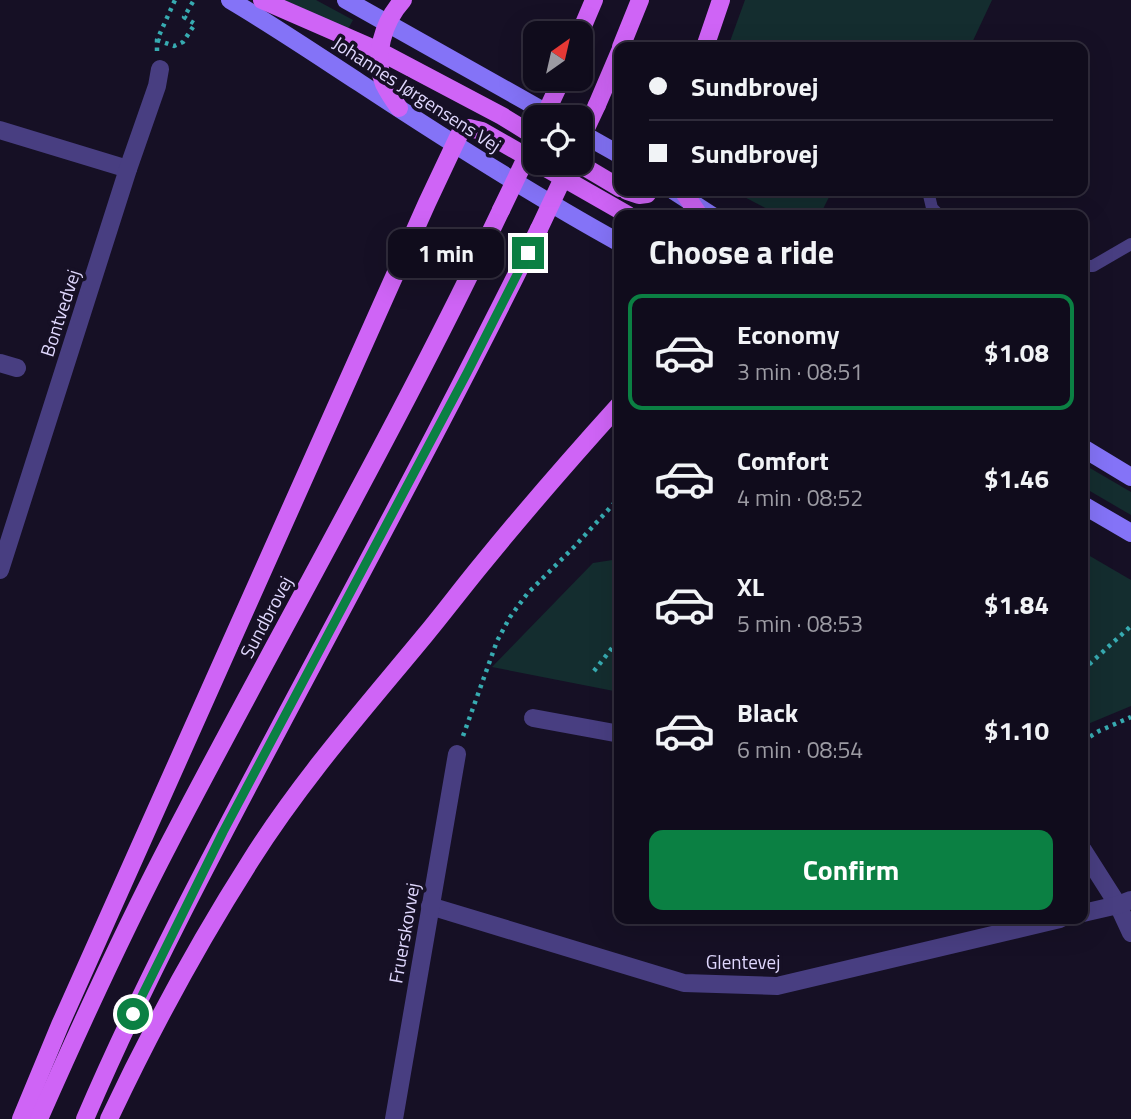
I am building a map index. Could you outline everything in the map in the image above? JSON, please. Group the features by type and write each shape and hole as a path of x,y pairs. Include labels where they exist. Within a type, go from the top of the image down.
{"main road":[{"path":"262,0 379,51 523,129"},
{"path":"399,108 384,85 379,51 388,24 403,0"},
{"path":"585,21 594,0"},
{"path":"623,42 640,0"},
{"path":"707,42 721,0"},
{"path":"593,114 614,64"},
{"path":"21,1119 60,1025 454,144 460,133 469,128 482,131 523,155"},
{"name":"Sundbrovej","path":"39,1119 169,845 430,353 523,163"},
{"path":"593,172 614,184"},
{"path":"559,175 619,210"},
{"path":"85,1119 134,1011 217,844 455,397 565,175"},
{"path":"109,1119 186,967 251,859 299,791 481,565 614,411"}],"street":[{"name":"Johannes Jørgensens Vej","path":"230,0 454,144 614,240"},
{"path":"346,0 533,105"},
{"name":"Bontvedvej","path":"0,570 157,86 160,69"},
{"path":"0,130 128,169"},
{"path":"593,140 614,152"},
{"path":"1088,451 1131,477"},
{"path":"1088,508 1131,533"},
{"path":"533,718 614,733"},
{"name":"Fruerskovvej","path":"394,1119 457,754"},
{"path":"1088,856 1125,902 1131,933"},
{"path":"1088,912 1125,902"},
{"name":"Glentevej","path":"430,906 684,983 777,986 1039,924"}],"lane":[{"path":"1088,266 1093,266 1131,244"}],"path":[{"path":"160,69 157,40 175,0"},
{"path":"157,40 174,46 183,42 195,24 184,17 194,0"},
{"path":"457,754 497,641 510,617 527,594 614,504"},
{"path":"1088,665 1131,626"},
{"path":"594,671 614,646"},
{"path":"1088,738 1131,718"}],"green space":[{"path":"284,0 316,0 353,20 348,29"},
{"path":"745,0 992,0 972,42 730,42"},
{"path":"743,196 830,196 822,210 769,210"},
{"path":"1088,467 1131,492 1131,515 1088,490"},
{"path":"1088,555 1131,580 1131,706 1088,724"},
{"path":"614,560 614,691 492,667 593,563"}],"route":[{"path":"133,1014 223,832 528,253"}]}
